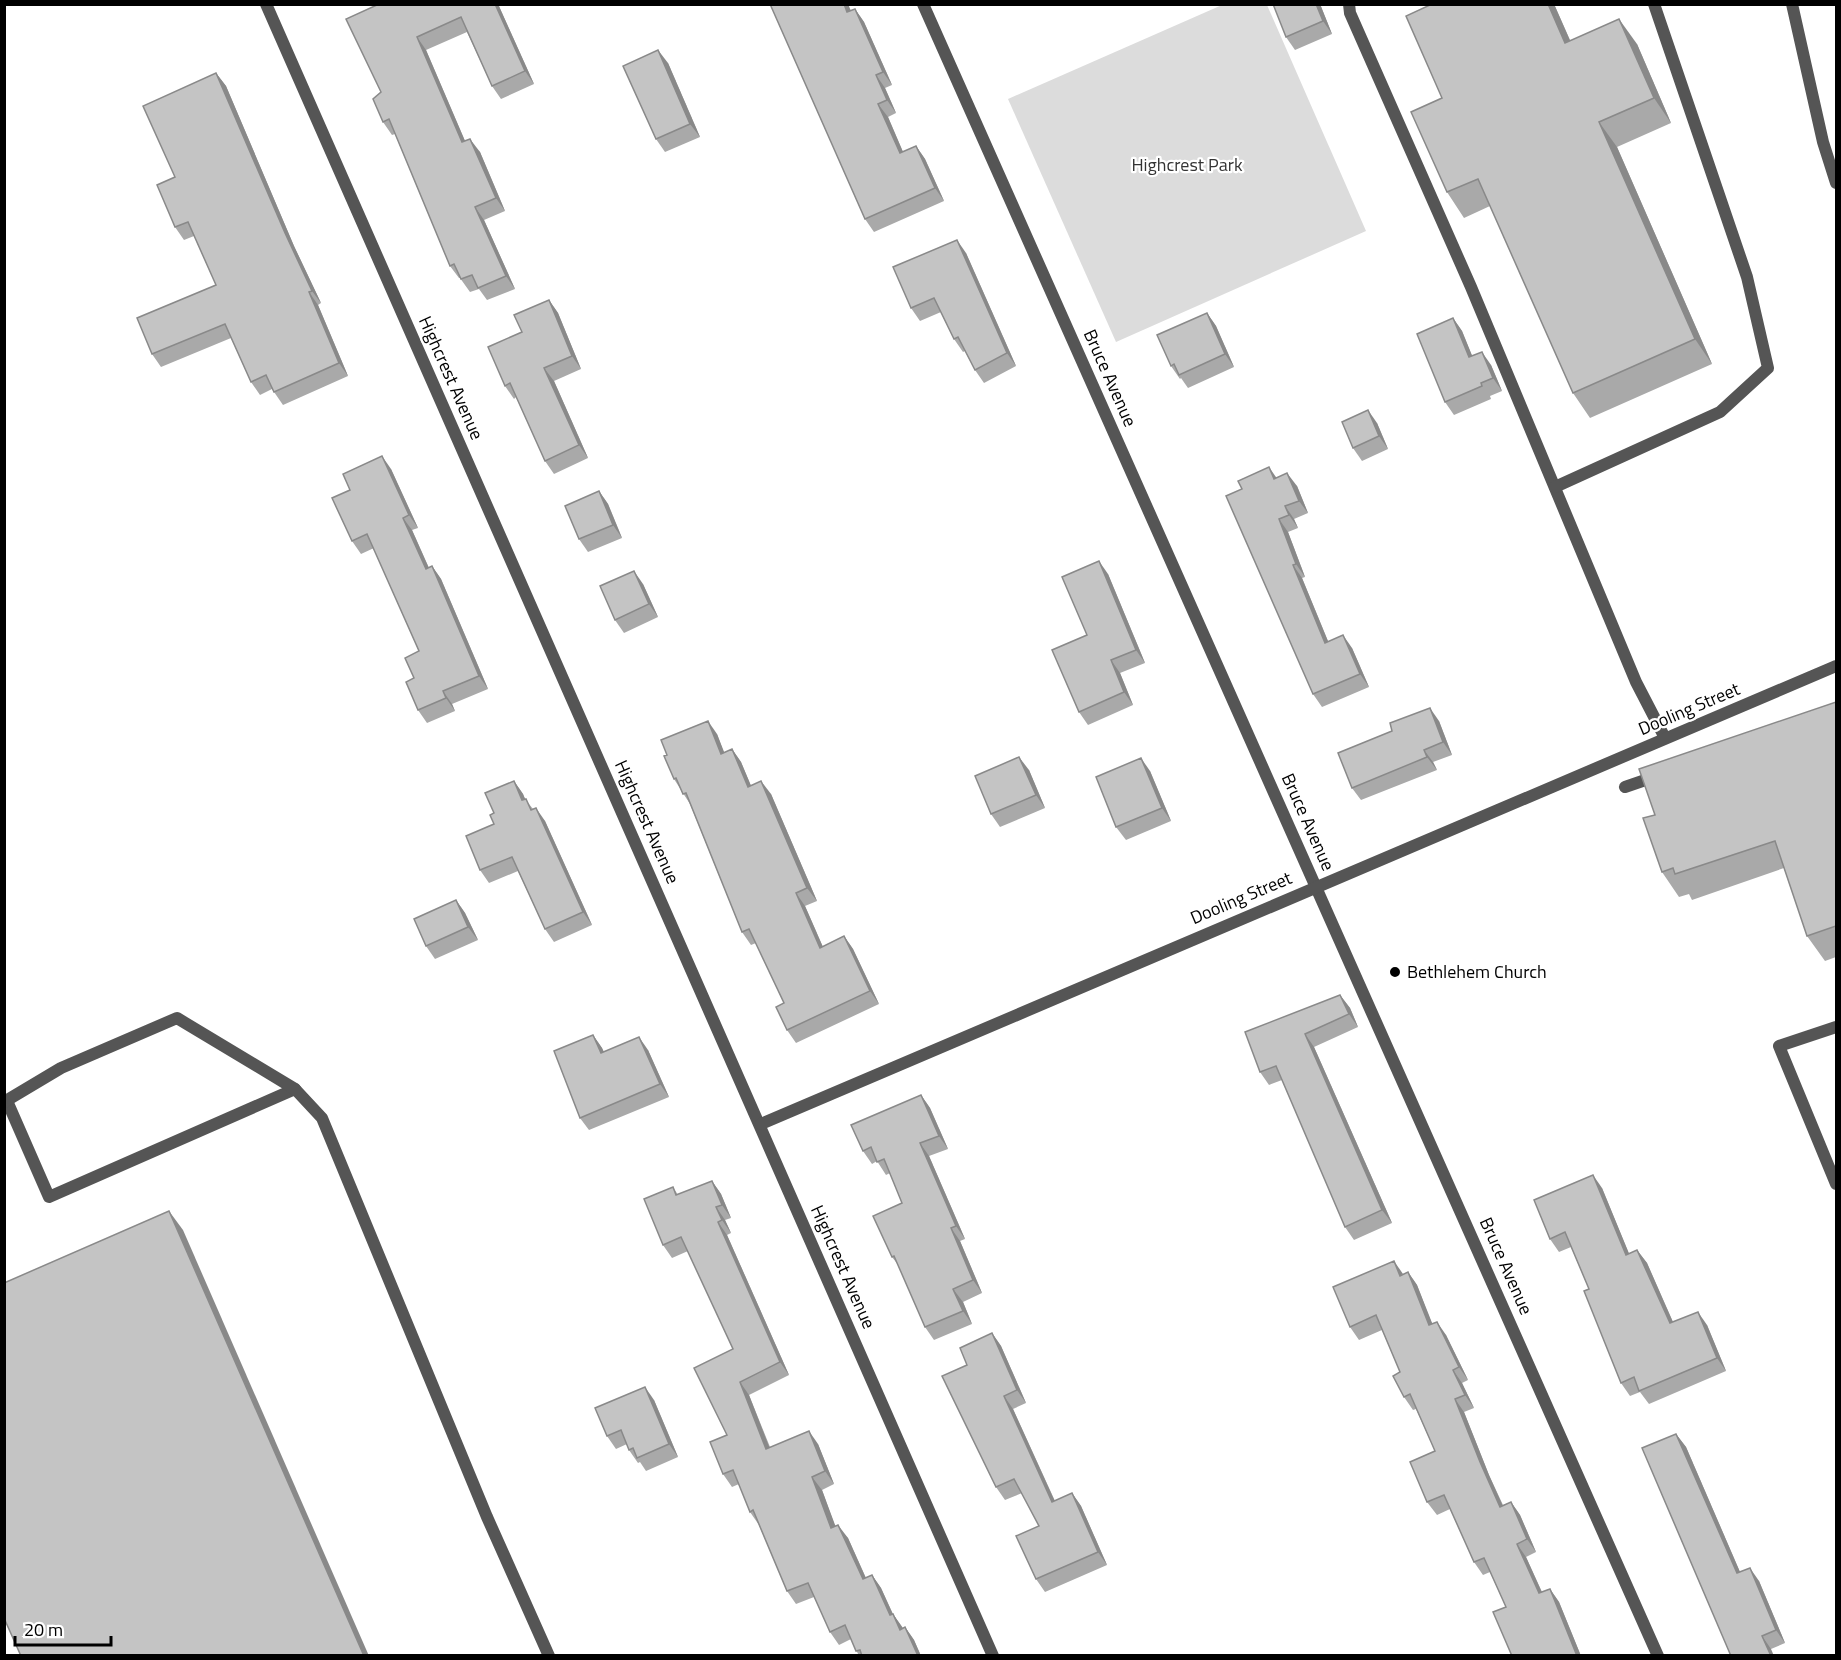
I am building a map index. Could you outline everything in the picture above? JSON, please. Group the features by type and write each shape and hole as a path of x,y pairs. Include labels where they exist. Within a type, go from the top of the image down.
{"street":[{"name":"Highcrest Avenue","path":"266,4 761,1124 993,1656"},
{"name":"Bruce Avenue","path":"923,4 1317,885 1658,1656"},
{"path":"1349,4 1350,13 1555,487 1636,682 1665,738"},
{"path":"1555,487 1720,412 1768,368 1748,277 1654,4"},
{"path":"1792,4 1823,142 1836,183"},
{"name":"Dooling Street","path":"761,1124 1317,885 1836,666"},
{"path":"1625,787 1670,771"},
{"path":"295,1089 49,1197 6,1102 61,1068 177,1018 295,1089 322,1118 487,1517 549,1656"},
{"path":"1836,1028 1779,1046 1836,1184"}],"green space":[{"name":"Highcrest Park","path":"1222,5 1267,5 1366,231 1116,342 1008,99"}],"building":[{"path":"379,4 495,4 525,71 492,86 461,17 417,37 462,142 470,139 496,198 475,207 506,276 478,288 472,275 461,279 454,264 450,266 389,119 383,122 373,99 381,92 346,19"},
{"path":"770,4 844,4 847,12 855,9 883,72 876,75 887,100 878,104 900,153 916,146 935,188 865,219"},
{"path":"1273,4 1316,4 1323,21 1286,37"},
{"path":"1432,4 1548,4 1565,43 1619,19 1654,98 1599,122 1695,339 1573,393 1478,179 1447,192 1411,112 1442,98 1406,16"},
{"path":"658,50 690,124 656,139 623,66"},
{"path":"216,73 312,291 309,292 339,363 274,392 266,375 251,382 225,324 152,354 137,318 216,285 188,222 175,227 157,185 175,177 143,106"},
{"path":"957,240 1007,353 975,370 958,337 954,339 934,298 911,308 893,267"},
{"path":"549,300 572,356 544,368 579,445 545,461 510,383 505,386 488,347 522,332 514,315"},
{"path":"1207,313 1225,354 1179,375 1174,364 1171,366 1157,335"},
{"path":"1453,318 1469,357 1482,352 1493,378 1481,383 1482,386 1445,402 1417,334"},
{"path":"1368,410 1379,436 1353,448 1342,422"},
{"path":"382,456 409,515 403,518 426,569 432,566 479,676 443,691 446,698 418,710 406,682 414,678 405,658 419,651 367,534 352,541 332,498 350,490 343,474"},
{"path":"1269,467 1274,479 1287,473 1299,501 1285,506 1289,515 1279,519 1296,564 1293,565 1325,643 1343,635 1360,674 1313,694 1226,496 1242,489 1238,481"},
{"path":"599,491 613,525 579,539 565,506"},
{"path":"1099,561 1136,650 1111,660 1124,692 1079,712 1052,650 1087,635 1062,577"},
{"path":"634,571 649,604 615,620 600,586"},
{"path":"1836,702 1836,926 1807,936 1775,841 1675,874 1673,868 1662,872 1643,818 1655,815 1639,769"},
{"path":"1430,708 1443,742 1424,750 1427,757 1352,788 1338,753 1392,731 1390,723"},
{"path":"708,721 721,754 732,749 748,787 761,781 807,888 796,893 820,948 844,936 870,991 787,1030 776,1007 784,1003 749,929 742,932 686,793 683,794 676,778 674,779 664,756 667,755 661,740"},
{"path":"1019,757 1036,795 991,814 975,776"},
{"path":"1141,758 1162,808 1116,827 1096,777"},
{"path":"514,781 522,800 526,799 531,810 536,808 583,912 545,929 512,857 480,870 466,836 494,824 490,815 494,813 485,793"},
{"path":"456,900 468,927 426,946 414,919"},
{"path":"1340,995 1349,1014 1305,1034 1382,1210 1345,1227 1276,1066 1260,1072 1245,1032"},
{"path":"593,1035 601,1053 639,1037 660,1084 580,1118 554,1051"},
{"path":"921,1095 939,1136 920,1143 956,1226 951,1228 973,1280 953,1289 963,1311 925,1327 894,1256 892,1257 873,1216 902,1203 884,1159 877,1162 871,1147 863,1151 851,1125"},
{"path":"1593,1175 1626,1255 1637,1250 1670,1323 1698,1312 1717,1358 1639,1391 1634,1377 1621,1383 1584,1291 1589,1289 1565,1232 1550,1239 1534,1200"},
{"path":"712,1181 722,1205 716,1207 722,1220 718,1222 780,1362 740,1382 766,1449 809,1431 825,1471 812,1477 831,1528 838,1525 863,1579 872,1575 890,1615 893,1614 900,1630 905,1627 918,1656 862,1656 860,1650 856,1651 845,1625 830,1632 808,1583 787,1591 753,1510 750,1512 733,1470 723,1474 710,1442 727,1435 694,1368 733,1349 681,1237 663,1245 644,1199 673,1187 676,1195"},
{"path":"169,1211 364,1656 21,1656 4,1618 4,1283"},
{"path":"1394,1261 1400,1276 1408,1272 1429,1325 1437,1322 1459,1367 1453,1370 1465,1395 1455,1399 1480,1462 1500,1507 1511,1502 1527,1539 1517,1544 1539,1593 1550,1589 1577,1656 1512,1656 1493,1612 1506,1607 1484,1558 1474,1562 1444,1495 1427,1502 1410,1462 1435,1451 1410,1394 1404,1397 1393,1376 1400,1372 1376,1315 1350,1327 1333,1287"},
{"path":"992,1333 1017,1390 1004,1396 1052,1502 1072,1493 1098,1552 1036,1579 1016,1536 1039,1526 1014,1479 996,1487 942,1376 967,1365 960,1348"},
{"path":"645,1387 669,1444 637,1458 633,1448 629,1450 621,1430 607,1436 595,1408"},
{"path":"1676,1434 1737,1573 1750,1568 1776,1630 1762,1636 1771,1656 1731,1656 1642,1448"}],"place":[{"name":"Bethlehem Church","path":"1395,972"}]}
